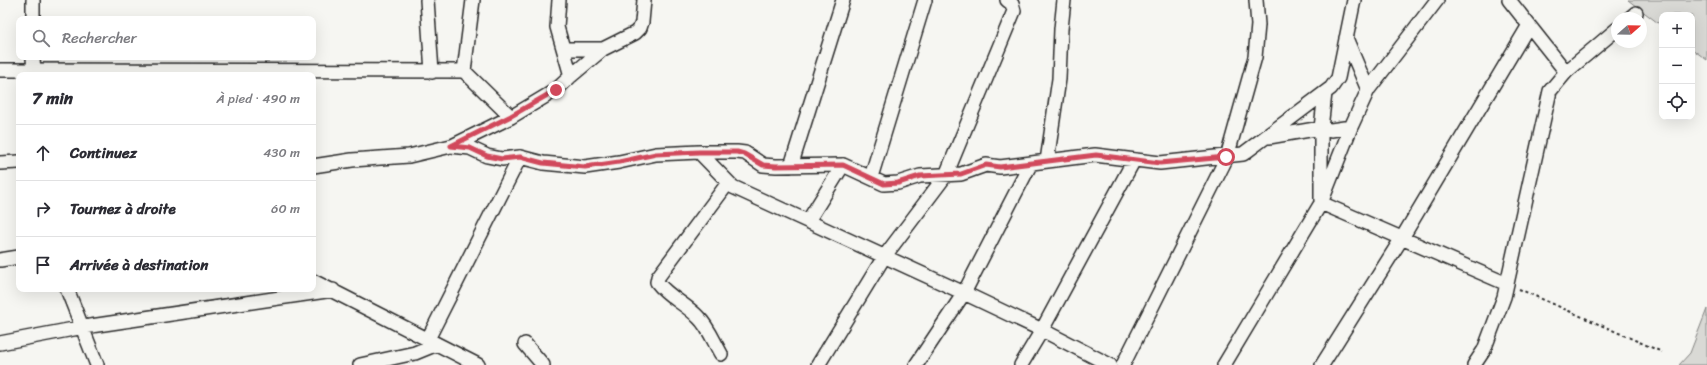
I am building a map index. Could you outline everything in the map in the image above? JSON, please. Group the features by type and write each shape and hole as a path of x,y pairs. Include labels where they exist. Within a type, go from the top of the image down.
{"street":[{"path":"33,0 33,16"},
{"path":"427,0 432,72"},
{"path":"464,71 473,0"},
{"path":"559,0 557,27 571,76"},
{"path":"316,166 352,160 409,156 451,146 511,116 556,90 603,49 635,33 640,28 642,22 644,0"},
{"path":"791,166 843,0"},
{"path":"871,177 925,0"},
{"path":"818,365 884,257 946,175 1014,11 1012,4 1007,0"},
{"path":"1047,161 1059,79 1060,29 1064,0"},
{"path":"1123,365 1226,157 1255,57 1258,25 1256,0"},
{"path":"451,146 470,148 487,156 502,159 520,157 543,163 585,167 619,162 656,154 737,152 744,154 763,165 843,165 884,184 898,183 920,176 946,175 965,172 986,165 1000,167 1096,155 1160,163 1226,157 1243,154 1331,88 1338,78 1354,0"},
{"path":"1224,365 1321,203 1351,126 1368,90 1437,0"},
{"path":"1509,0 1566,72"},
{"path":"1322,365 1402,238 1529,25"},
{"path":"1474,365 1484,350 1504,297 1550,91 1566,72 1611,34"},
{"path":"1346,38 1368,90"},
{"path":"564,49 603,49"},
{"path":"33,60 34,72"},
{"path":"0,70 23,72"},
{"path":"316,72 464,71 511,116"},
{"path":"1321,203 1321,128 1325,93"},
{"path":"1267,137 1321,128 1331,130 1351,126"},
{"path":"699,152 733,187 964,293 1042,330 1110,365"},
{"path":"360,365 415,353 433,342 520,157"},
{"path":"1022,365 1134,160"},
{"path":"0,163 16,162"},
{"path":"916,365 964,293 1031,163"},
{"path":"808,222 843,165"},
{"path":"722,354 700,318 689,308 662,290 657,282 658,277 728,183"},
{"path":"1321,203 1507,284"},
{"path":"0,260 16,257"},
{"path":"316,282 478,365"},
{"path":"0,343 84,327 333,290"},
{"path":"69,292 98,365"},
{"path":"525,344 543,365"}],"path":[{"path":"1507,284 1662,352"}],"shaded area":[{"path":"1628,0 1707,0 1707,60 1695,51 1695,12 1659,12 1659,24 1647,15 1647,12 1644,12"},
{"path":"1707,309 1707,365 1679,365 1690,353"}],"route":[{"path":"556,90 511,116 451,146 470,148 487,156 502,159 520,157 543,163 585,167 598,166 656,154 737,152 744,154 763,165 843,165 884,184 898,183 920,176 961,174 986,165 1000,167 1096,155 1160,163 1226,157"}]}
